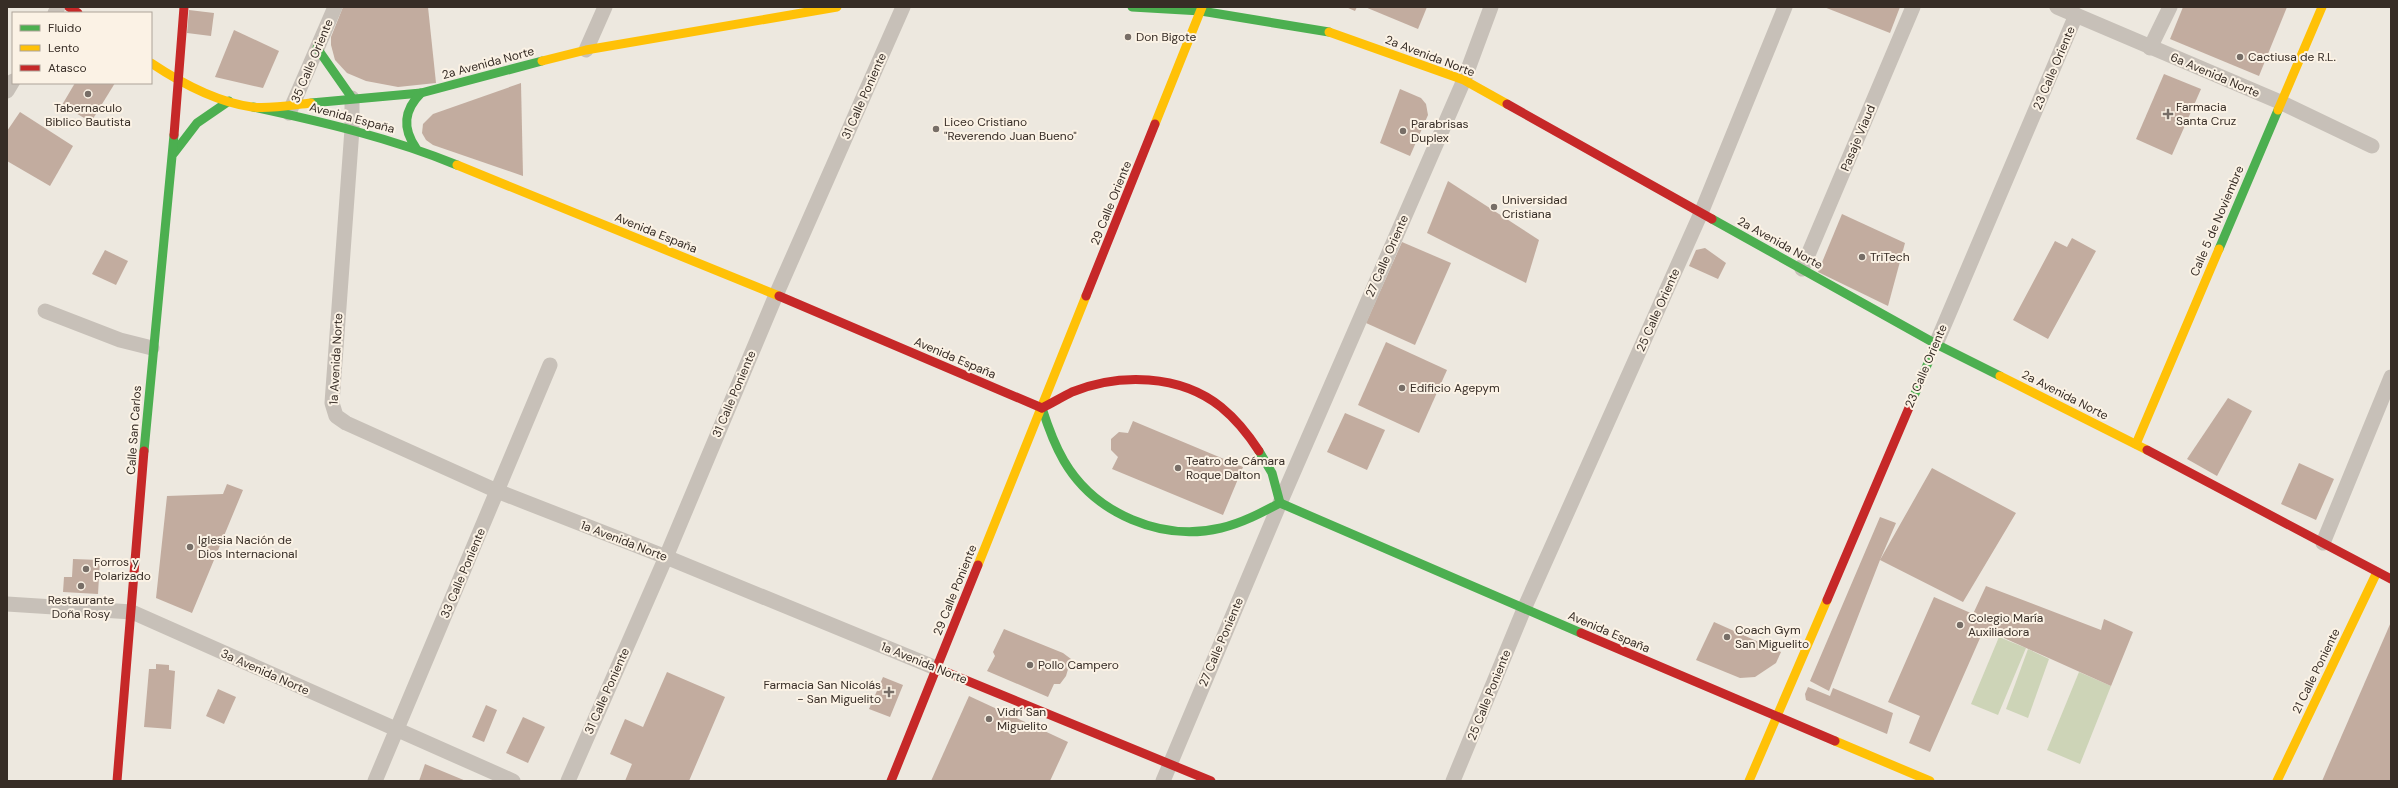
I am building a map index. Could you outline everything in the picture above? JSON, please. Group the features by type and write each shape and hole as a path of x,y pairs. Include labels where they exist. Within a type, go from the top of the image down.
{"main road":[{"name":"Calle San Carlos","path":"117,781 132,612 152,348 179,82 184,7"},
{"name":"2a Avenida Norte","path":"291,110 352,98 421,93 586,50 837,7"},
{"name":"2a Avenida Norte","path":"1132,7 1201,9 1328,31 1464,80 1936,344 2136,444 2391,579"},
{"name":"Calle 5 de Noviembre","path":"2136,444 2280,102 2322,7"},
{"name":"29 Calle Oriente","path":"1042,408 1201,9"},
{"path":"317,48 339,83 352,98"},
{"path":"152,64 179,82 229,101"},
{"path":"416,148 410,140 405,119 410,104 421,93"},
{"path":"171,157 188,131 205,115 229,101"},
{"name":"Avenida España","path":"229,101 253,107 291,110 416,148 776,295 1042,408"},
{"name":"23 Calle Oriente","path":"1749,781 1936,344"},
{"path":"1130,378 1154,380 1176,385 1219,406 1247,432 1265,458 1274,480 1280,503 1235,524 1212,530 1189,531 1165,529 1135,521 1101,503 1083,488 1068,470 1056,450 1046,428 1042,408 1062,395 1107,380 1130,378"},
{"name":"29 Calle Poniente","path":"891,781 1042,408"},
{"name":"Avenida España","path":"1280,503 1524,609 1930,781"},
{"name":"21 Calle Poniente","path":"2277,781 2377,572"},
{"name":"1a Avenida Norte","path":"936,668 1211,781"}],"street":[{"name":"35 Calle Oriente","path":"291,110 335,7"},
{"path":"586,50 605,7"},
{"name":"31 Calle Poniente","path":"568,781 666,557 776,295 903,7"},
{"name":"27 Calle Oriente","path":"1280,503 1464,80 1491,7"},
{"name":"25 Calle Oriente","path":"1524,609 1701,213 1785,7"},
{"name":"Pasaje Viaud","path":"1802,269 1914,7"},
{"name":"6a Avenida Norte","path":"2057,7 2150,48 2280,102 2372,146"},
{"path":"2150,48 2170,7"},
{"name":"23 Calle Oriente","path":"1936,344 2076,15"},
{"name":"1a Avenida Norte","path":"352,98 352,128 332,403 336,416 346,424 497,492 666,557 936,668"},
{"path":"46,311 120,340 152,348"},
{"name":"33 Calle Poniente","path":"375,781 550,365"},
{"path":"2323,543 2391,376"},
{"name":"27 Calle Poniente","path":"1163,781 1280,503"},
{"name":"3a Avenida Norte","path":"7,604 132,612 513,781"},
{"name":"25 Calle Poniente","path":"1453,781 1524,609"}],"green space":[{"path":"1999,637 2026,648 1998,715 1971,704"},
{"path":"2028,649 2049,659 2028,718 2006,709"},
{"path":"2079,672 2111,686 2080,764 2047,750"}],"building":[{"path":"343,7 428,7 436,83 398,87 366,81 347,73 335,60 331,45 331,37"},
{"path":"1346,7 1357,7 1355,11"},
{"path":"1365,7 1427,7 1418,29"},
{"path":"1824,7 1900,7 1890,33"},
{"name":"Cactiusa de R.L.","path":"2183,7 2287,7 2259,76 2170,39"},
{"path":"189,10 214,13 211,36 187,33"},
{"path":"234,30 279,51 263,88 215,77"},
{"name":"Farmacia Santa Cruz","path":"2164,74 2201,89 2172,155 2136,139"},
{"path":"521,83 523,176 433,145 426,140 422,133 423,124 433,114"},
{"name":"Tabernaculo Biblico Bautista","path":"74,84 114,84 91,122 62,105"},
{"name":"Parabrisas Duplex","path":"1400,89 1421,98 1426,104 1428,115 1410,156 1380,143"},
{"path":"20,112 73,146 50,186 7,161 7,131"},
{"path":"1448,181 1539,240 1526,283 1427,233"},
{"name":"TriTech","path":"1842,214 1905,243 1888,306 1818,272"},
{"path":"2072,238 2096,251 2048,339 2013,320 2055,241 2067,247"},
{"path":"1402,242 1451,263 1415,345 1366,323"},
{"path":"1705,248 1726,263 1718,279 1689,266 1696,250"},
{"path":"105,250 128,261 116,285 92,274"},
{"name":"Edificio Agepym","path":"1386,342 1447,370 1419,433 1358,405"},
{"path":"2228,398 2252,411 2217,476 2187,459"},
{"path":"1345,413 1385,430 1367,470 1327,452"},
{"name":"Teatro de Cámara Roque Dalton","path":"1133,421 1243,467 1223,515 1112,469 1118,457 1111,450 1111,439 1119,432 1128,433"},
{"path":"2299,463 2334,479 2316,520 2281,504"},
{"path":"1932,468 2016,513 1963,602 1880,560"},
{"name":"Iglesia Nación de Dios Internacional","path":"227,484 243,490 192,613 156,598 167,496 223,494"},
{"path":"1880,517 1896,523 1829,691 1810,681"},
{"path":"73,559 100,560 98,594 63,592 64,577 72,577"},
{"path":"1986,586 2101,630 2104,619 2133,632 2111,686 1984,629 1930,752 1909,743 1920,716 1888,702 1934,597 1973,614"},
{"name":"Coach Gym San Miguelito","path":"1714,622 1781,652 1776,663 1755,677 1740,678 1696,660"},
{"path":"2391,622 2391,781 2322,781"},
{"name":"Pollo Campero","path":"1004,629 1063,653 1071,659 1066,676 1060,684 1054,684 1048,697 987,671 995,656 993,652"},
{"path":"156,664 169,665 169,670 175,671 171,729 144,727 149,669 156,669"},
{"path":"667,672 725,697 689,781 625,781 632,764 610,754 625,719 643,727"},
{"name":"Farmacia San Nicolás - San Miguelito","path":"883,677 903,685 890,717 869,709"},
{"path":"1808,687 1830,696 1833,688 1893,713 1887,734 1806,700 1805,694"},
{"path":"218,689 236,697 224,724 206,716"},
{"name":"Vidrí San Miguelito","path":"969,696 1068,742 1050,781 931,781"},
{"path":"486,705 497,710 484,742 472,737"},
{"path":"523,717 545,727 528,763 506,753"},
{"path":"425,764 466,781 419,781"}],"traffic: fast":[{"path":"1132,7 1201,11 1329,32"},
{"path":"317,48 352,98"},
{"path":"311,103 421,93 542,61"},
{"path":"416,148 408,133 407,119 411,106 421,93"},
{"path":"174,153 197,123 229,101"},
{"path":"253,107 382,139 432,155 457,165"},
{"path":"2219,249 2278,110"},
{"path":"144,451 174,135"},
{"path":"1712,219 1936,344 2000,376"},
{"path":"1911,403 1936,344"},
{"path":"1042,408 1057,448 1077,480 1093,496 1132,520 1154,527 1176,531 1199,531 1221,528 1236,523 1259,514 1280,503"},
{"path":"1259,451 1272,473 1280,503"},
{"path":"1280,503 1581,633"}],"traffic: slow":[{"path":"542,61 586,50 837,7"},
{"path":"1155,124 1202,7"},
{"path":"2278,110 2322,7"},
{"path":"1329,32 1464,80 1507,104"},
{"path":"152,64 174,78 199,91 225,101 252,107 267,108 311,103"},
{"path":"457,165 779,296"},
{"path":"2136,444 2219,249"},
{"path":"978,565 1086,296"},
{"path":"2000,376 2147,450"},
{"path":"2277,781 2377,572"},
{"path":"1749,781 1827,600"},
{"path":"1835,741 1930,781"}],"traffic: jam":[{"path":"69,7 76,12"},
{"path":"174,135 184,7"},
{"path":"1507,104 1712,219"},
{"path":"1086,296 1155,124"},
{"path":"779,296 1042,408"},
{"path":"1042,408 1072,392 1109,382 1149,380 1168,383 1187,388 1205,396 1221,407 1242,428 1259,451"},
{"path":"1827,600 1911,403"},
{"path":"2147,450 2391,579"},
{"path":"117,781 144,451"},
{"path":"891,781 978,565"},
{"path":"1581,633 1835,741"},
{"path":"936,668 1211,781"}],"place":[{"name":"Don Bigote","path":"1128,37"},
{"name":"Cactiusa de R.L.","path":"2240,57"},
{"name":"Tabernaculo Biblico Bautista","path":"88,94"},
{"name":"Farmacia Santa Cruz","path":"2168,114"},
{"name":"Liceo Cristiano \"Reverendo Juan Bueno\"","path":"936,129"},
{"name":"Parabrisas Duplex","path":"1403,131"},
{"name":"Universidad Cristiana","path":"1494,207"},
{"name":"TriTech","path":"1862,257"},
{"name":"Edificio Agepym","path":"1402,388"},
{"name":"Teatro de Cámara Roque Dalton","path":"1178,468"},
{"name":"Iglesia Nación de Dios Internacional","path":"190,547"},
{"name":"Forros y Polarizado","path":"86,569"},
{"name":"Restaurante Doña Rosy","path":"81,586"},
{"name":"Colegio María Auxiliadora","path":"1960,625"},
{"name":"Coach Gym San Miguelito","path":"1727,637"},
{"name":"Pollo Campero","path":"1030,665"},
{"name":"Farmacia San Nicolás - San Miguelito","path":"889,692"},
{"name":"Vidrí San Miguelito","path":"989,719"}]}
